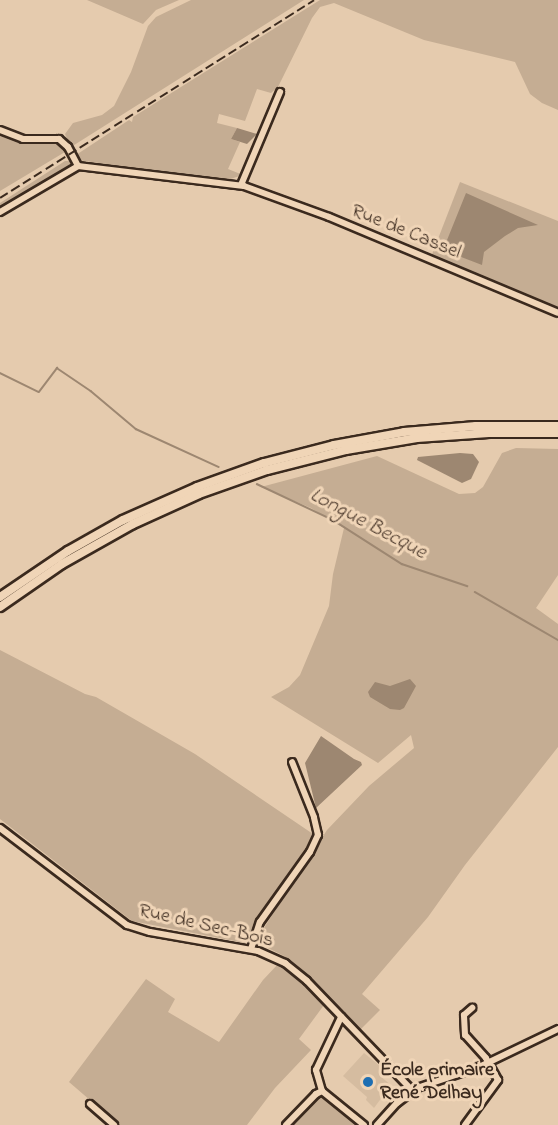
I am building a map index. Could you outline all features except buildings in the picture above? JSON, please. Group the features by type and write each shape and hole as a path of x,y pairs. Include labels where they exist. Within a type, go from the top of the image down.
{"highway":[{"path":"0,597 68,551 123,520 187,491 264,463 334,445 404,432 476,426 558,426"},
{"path":"0,607 62,564 133,524 199,494 267,470 346,450 417,438 489,433 558,433"}],"street":[{"path":"241,185 280,92"},
{"path":"0,130 23,140 59,139 66,145 78,166 0,212"},
{"name":"Rue de Cassel","path":"78,166 241,185 321,214 558,313"},
{"path":"250,950 260,922 310,852 318,835 314,817 292,762"},
{"name":"Rue de Sec-Bois","path":"2,832 127,925 150,932 272,955 292,968 413,1091"},
{"path":"465,1125 497,1082 488,1063 465,1035 464,1015 472,1008"},
{"path":"341,1017 316,1070 322,1091 364,1125"},
{"path":"377,1125 413,1091 488,1063 558,1029"},
{"path":"286,1125 316,1094 322,1091"},
{"path":"90,1104 114,1125"}],"shaded area":[{"path":"87,0 179,0 156,10 143,24"},
{"path":"191,0 304,0 71,147 65,134 73,123 102,115 114,106 131,72 148,26 156,17"},
{"path":"320,0 558,0 558,110 542,103 530,94 515,62 424,40 334,3 320,7 312,18 278,87 271,93 257,89 245,121 219,114 217,123 237,128 231,139 240,142 228,169 243,175 227,180 210,179 78,160 76,155 129,120 132,122 133,117"},
{"path":"237,128 257,134 247,144 231,139"},
{"path":"0,133 24,142 57,144 65,152 0,191"},
{"path":"65,161 71,161 69,168 0,210 0,203"},
{"path":"460,182 558,221 558,307 431,257"},
{"path":"466,193 538,225 518,228 505,236 484,252 482,265 443,250"},
{"path":"516,448 558,449 558,575 536,608 558,624 558,747 465,865 428,917 362,994 380,1010 358,1032 298,967 284,956 258,943 260,934 327,830 369,786 414,748 411,735 378,763 271,697 289,687 300,675 329,606 333,574 344,528 311,508 261,487 377,456 459,494 475,493 483,487 502,453"},
{"path":"473,454 479,462 471,479 462,483 417,460 418,457"},
{"path":"0,650 85,694 96,697 195,754 313,834 311,842 258,918 245,943 132,921 0,819"},
{"path":"410,679 416,686 404,708 400,710 390,709 370,697 368,692 375,682 390,686"},
{"path":"321,736 361,762 362,765 316,808 305,763"},
{"path":"279,963 299,979 324,1005 299,1039 311,1050 275,1088 247,1125 119,1125 69,1082 146,979 175,999 168,1012 219,1042 263,980"},
{"name":"École primaire René Delhay","path":"364,1053 385,1070 380,1076 391,1085 374,1108 366,1100 367,1097 343,1076"},
{"path":"321,1093 359,1125 290,1125"}],"waterway":[{"name":"Longue Becque","path":"0,373 39,392 57,368 91,391 136,429 219,467"},
{"name":"Longue Becque","path":"257,484 333,520 402,564 467,586"},
{"name":"Longue Becque","path":"475,592 558,640"}],"railway":[{"path":"0,198 314,0"}],"place":[{"name":"École primaire René Delhay","path":"368,1082"}]}
